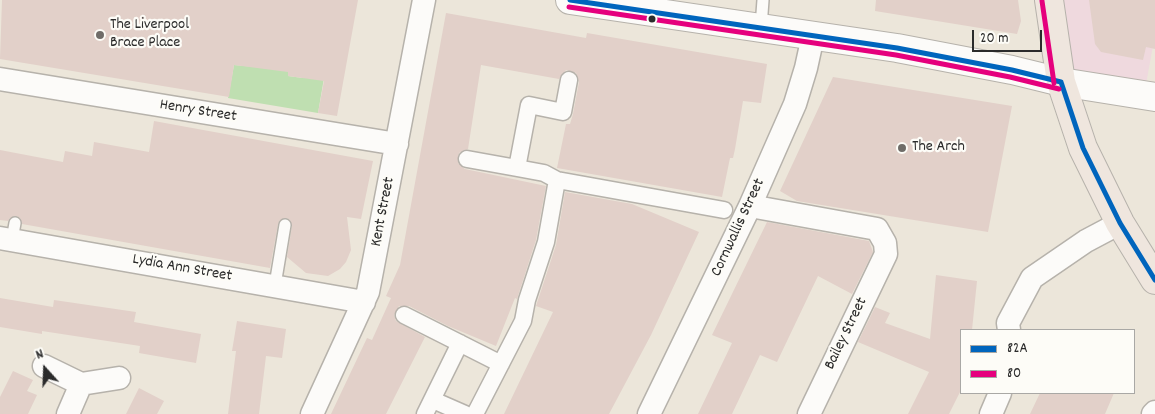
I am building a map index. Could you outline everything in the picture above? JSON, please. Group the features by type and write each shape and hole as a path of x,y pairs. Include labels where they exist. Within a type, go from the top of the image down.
{"main road":[{"path":"1049,0 1052,34 1061,82 1084,148 1120,223 1155,280"}],"street":[{"name":"Kent Street","path":"312,414 368,292 424,0"},
{"path":"578,1 897,48 1012,70 1061,82 1155,97"},
{"name":"Cornwallis Street","path":"649,414 750,206 795,104 813,36"},
{"name":"Henry Street","path":"0,79 397,144"},
{"path":"518,168 529,105 563,112 569,80"},
{"path":"467,159 544,173 557,180 724,210"},
{"path":"475,414 523,320 527,300 546,242 557,180"},
{"name":"Bailey Street","path":"750,206 877,229 885,243 886,254 809,414"},
{"path":"1009,329 1008,323 1032,278 1086,242 1120,223"},
{"name":"Lydia Ann Street","path":"9,234 364,302"},
{"path":"404,315 501,364"},
{"path":"460,343 429,407 465,414"},
{"path":"44,366 81,384 119,378"},
{"path":"68,414 81,384"},
{"path":"991,414 1000,394"}],"lane":[{"path":"761,27 764,0"},
{"path":"275,285 286,225"}],"shaded area":[{"path":"1049,0 1155,0 1155,35 1144,95 1061,82"}],"green space":[{"path":"331,37 318,113 228,98 234,65 289,70 288,76 303,78"}],"building":[{"path":"2,0 358,0 337,116 318,113 324,81 288,76 288,72 234,65 229,97 0,59"},
{"path":"876,0 1018,0 1021,21 1017,34 875,11"},
{"path":"1089,0 1155,0 1155,49 1146,47 1143,60 1101,52 1095,44"},
{"path":"446,13 586,38 587,33 767,64 761,103 743,101 735,149 733,158 730,158 722,197 557,168 566,124 570,124 573,114 579,82 576,73 566,70 559,79 481,65 468,149 459,153 458,163 465,169 546,186 536,240 517,299 515,298 496,346 448,326 409,306 399,306 394,315 396,321 425,337 386,414 331,414 367,338 372,340 391,298 386,296 400,265"},
{"name":"The Arch","path":"833,77 1012,106 988,232 797,201 780,191"},
{"path":"154,121 373,161 361,219 347,217 351,250 346,262 340,269 328,276 306,273 287,257 292,226 290,220 286,218 280,220 278,224 270,268 22,224 20,218 16,216 8,221 0,220 0,150 63,162 65,151 92,156 94,142 149,152"},
{"path":"565,192 632,204 699,232 651,335 609,414 504,414 553,312 536,306 556,245"},
{"path":"767,222 869,241 873,252 852,294 818,276 777,362 760,355 732,414 698,414 732,343 712,335"},
{"path":"936,275 977,281 972,329 960,329 960,392 949,414 908,414 929,372 858,342 875,307 890,313 885,323 930,339"},
{"path":"0,298 53,307 54,300 136,312 134,322 201,334 196,363 139,353 140,346 42,331 42,334 0,327"},
{"path":"237,321 286,329 282,358 266,356 259,414 228,414 236,351 232,351"},
{"path":"13,371 33,380 27,391 37,395 28,414 0,414 0,397"},
{"path":"139,388 164,401 157,414 126,414"},
{"path":"1040,394 1114,394 1105,414 1030,414"}],"transit line":[{"name":"82A","path":"570,0 897,48 1012,70 1061,82"},
{"name":"80","path":"1042,1 1054,83"},
{"name":"80","path":"569,7 896,55 1010,77 1059,89"},
{"name":"82A","path":"1061,82 1083,148 1120,223 1155,280"}],"place":[{"name":"The Liverpool Brace Place","path":"100,35"},
{"name":"The Arch","path":"902,148"}]}
